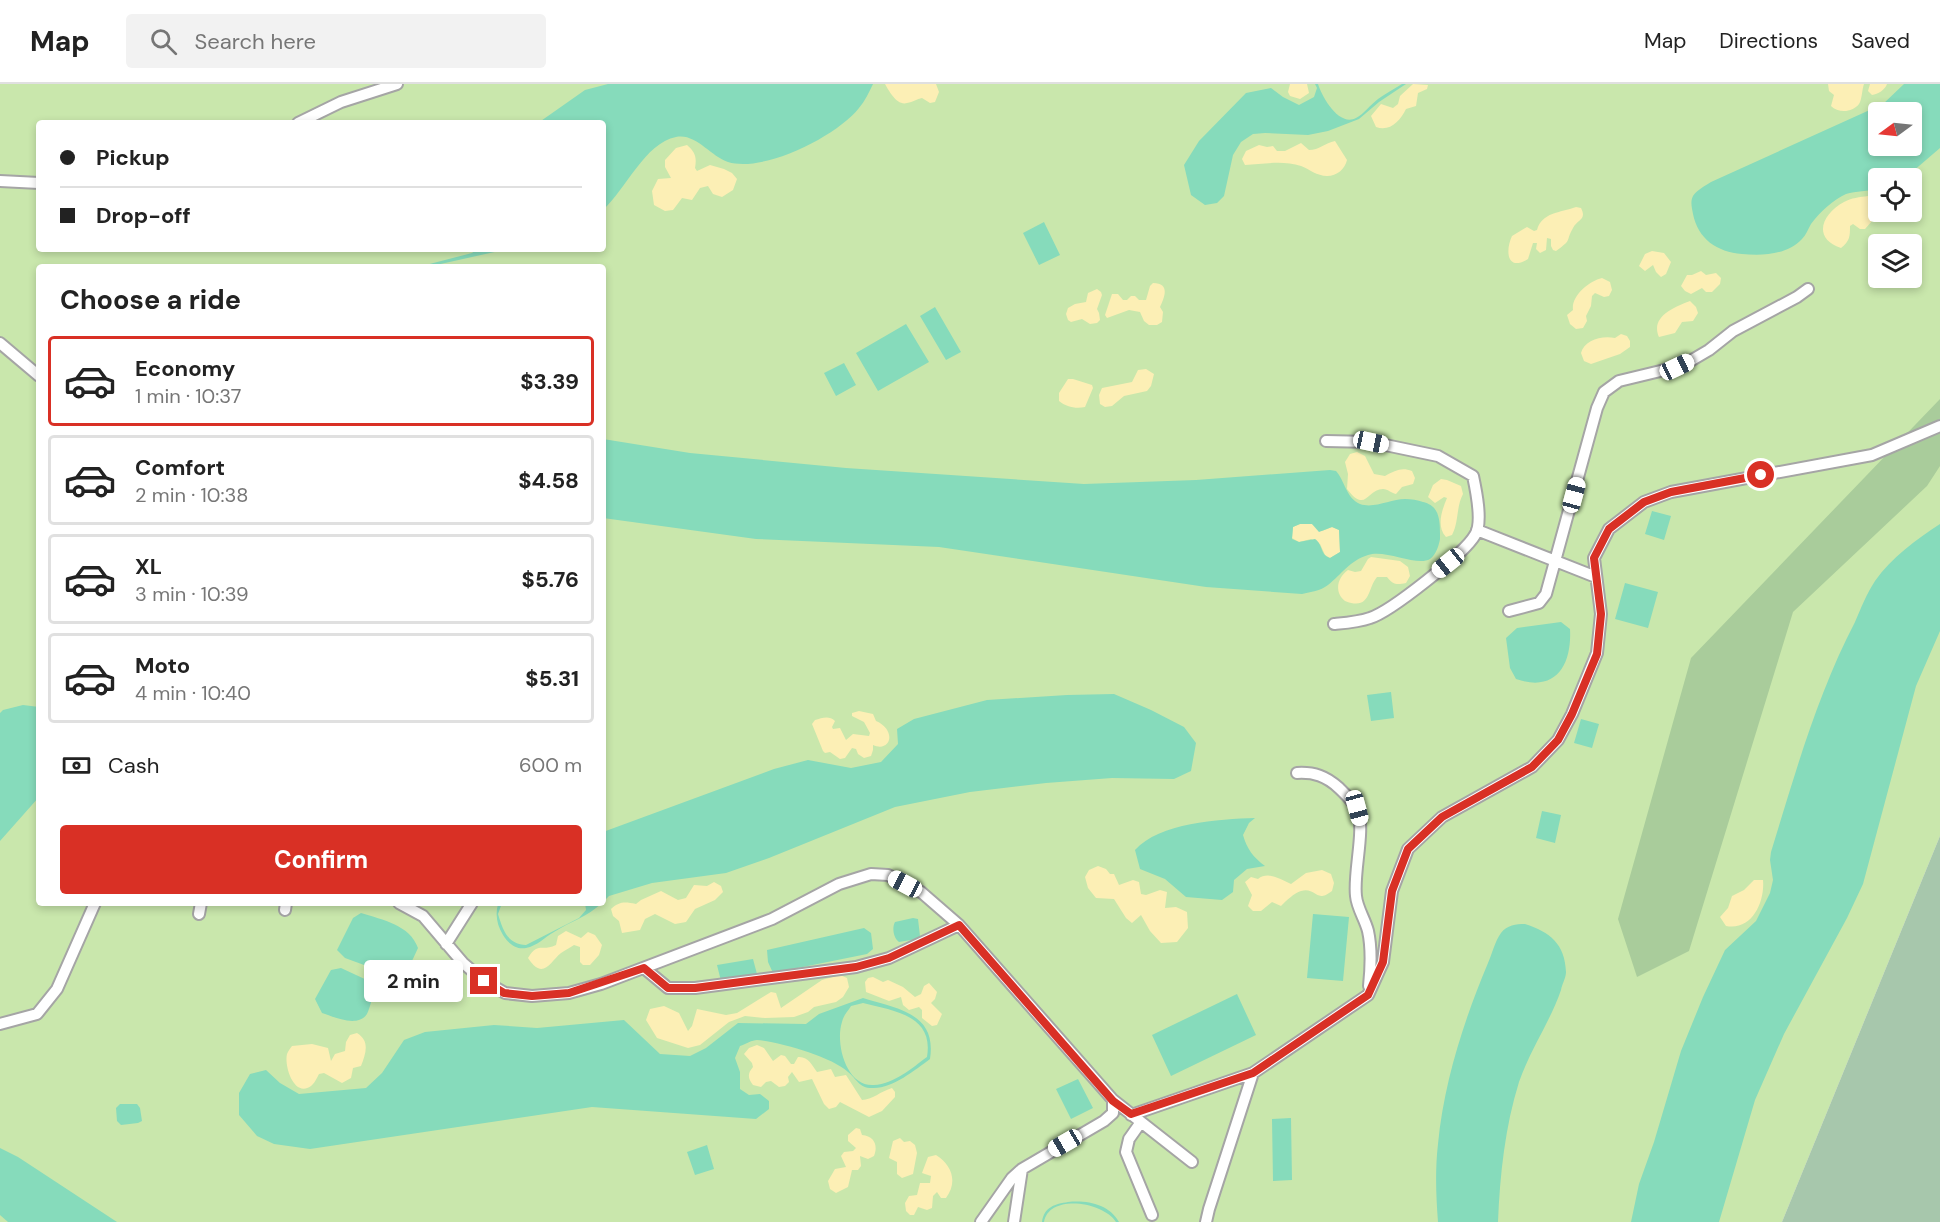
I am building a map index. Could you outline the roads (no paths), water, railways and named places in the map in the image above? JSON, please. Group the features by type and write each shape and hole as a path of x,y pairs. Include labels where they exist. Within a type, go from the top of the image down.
{"lane":[{"path":"304,120 341,102 388,85 397,84"},
{"path":"0,181 36,183"},
{"path":"1509,611 1539,603 1546,594 1597,408 1604,392 1619,381 1677,367 1692,360 1733,331 1808,289"},
{"path":"0,343 36,373"},
{"path":"1131,1114 1253,1073 1368,995 1383,962 1392,891 1408,849 1442,817 1532,767 1558,740 1572,714 1597,654 1601,614 1594,558 1609,529 1644,502 1671,492 1872,455 1940,426"},
{"path":"1326,441 1371,442 1438,456 1473,476 1478,500 1477,533 1462,551 1405,598 1372,618 1334,624"},
{"path":"1477,530 1596,577"},
{"path":"1297,773 1314,772 1324,777 1336,785 1357,808 1360,821 1355,893 1368,929 1372,956 1368,995"},
{"path":"405,906 423,916 463,963 484,981 504,993 532,996 569,993 644,968 772,919 838,884 871,874 888,875 921,892 959,925 1113,1101 1192,1162"},
{"path":"0,1024 37,1014 57,989 94,906"},
{"path":"446,944 470,906"},
{"path":"644,968 668,988 695,988 856,967 889,958 959,925"},
{"path":"0,1014 21,1018"},
{"path":"1206,1222 1253,1073"},
{"path":"981,1222 1012,1178 1022,1169 1104,1121 1113,1113 1113,1101"},
{"path":"1141,1122 1129,1139 1126,1152 1152,1215"},
{"path":"1014,1222 1022,1169"}]}
